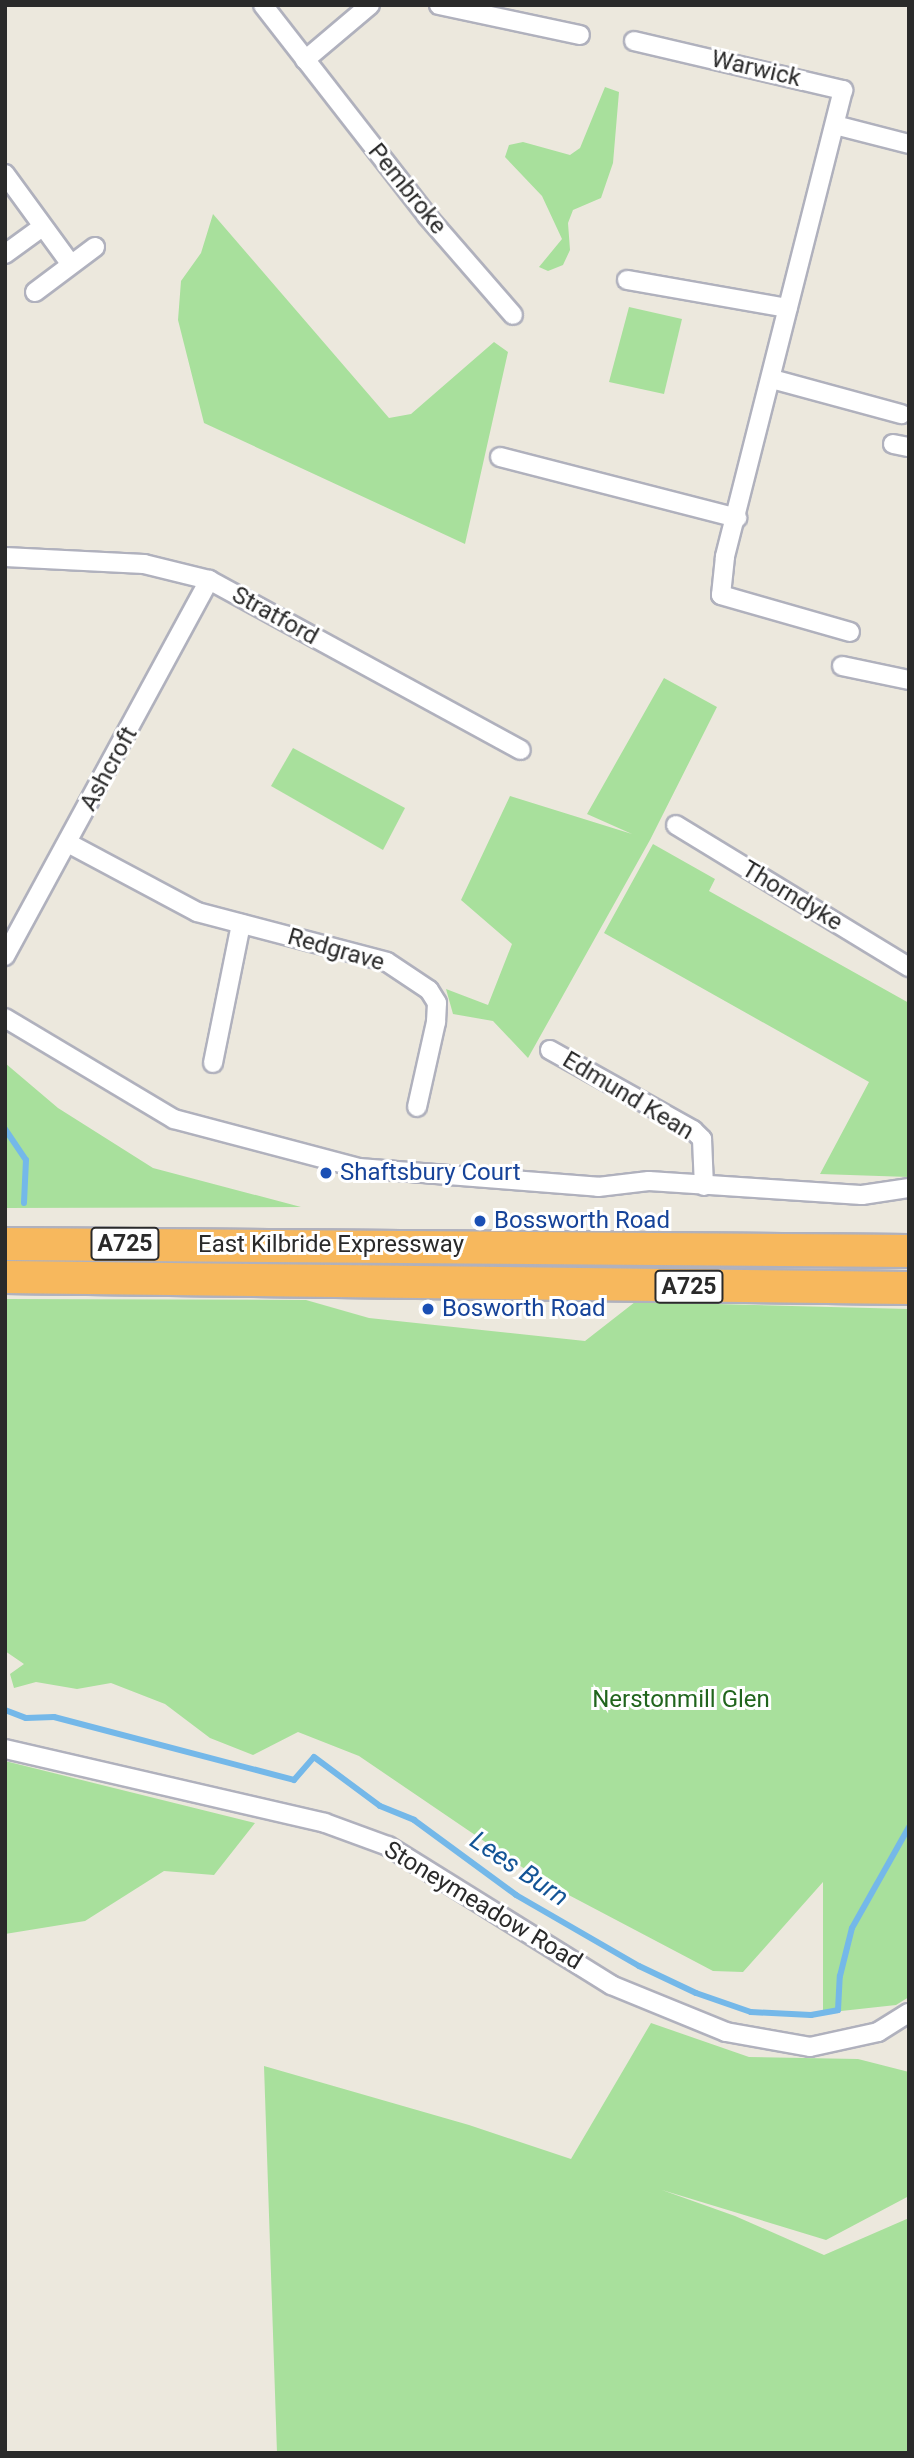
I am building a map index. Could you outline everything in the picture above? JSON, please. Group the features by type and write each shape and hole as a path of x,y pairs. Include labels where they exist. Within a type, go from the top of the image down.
{"highway":[{"name":"East Kilbride Expressway","path":"5,1244 909,1251"},
{"name":"East Kilbride Expressway","path":"5,1278 909,1289"}],"street":[{"name":"Pembroke","path":"263,5 427,216 513,315"},
{"path":"305,60 370,5"},
{"path":"439,5 580,35"},
{"name":"Warwick","path":"634,41 843,90 725,557 721,594 850,632"},
{"path":"835,125 909,144"},
{"path":"5,174 70,263"},
{"path":"5,254 42,227"},
{"path":"35,292 70,263 96,247"},
{"path":"627,280 788,308"},
{"path":"772,379 901,414"},
{"path":"500,457 737,518"},
{"name":"Stratford","path":"5,557 144,564 209,580 521,750"},
{"name":"Ashcroft","path":"5,956 209,580"},
{"path":"842,666 909,680"},
{"name":"Thorndyke","path":"676,825 909,967"},
{"name":"Redgrave","path":"68,843 197,912 387,962 429,990 436,1003 436,1022 417,1107"},
{"path":"213,1063 241,923"},
{"path":"5,1018 174,1119 238,1133 283,1150 359,1168 598,1187 649,1181 862,1195 909,1188"},
{"name":"Edmund Kean","path":"550,1050 693,1130 702,1139 704,1186"},
{"name":"Stoneymeadow Road","path":"5,1749 326,1823 388,1846 611,1985 726,2032 810,2047 878,2032 909,2013"}],"green space":[{"path":"605,87 619,92 613,163 601,198 573,210 568,223 570,250 563,265 548,271 539,267 562,239 542,196 505,157 509,145 523,142 570,155 580,148"},
{"path":"213,214 389,418 411,414 494,342 508,352 465,544 204,423 178,320 181,281 201,253"},
{"path":"629,307 682,319 664,394 609,382"},
{"path":"664,678 717,707 650,840 528,1058 493,1021 453,1014 446,989 488,1005 512,944 461,900 510,796 632,834 587,814"},
{"path":"293,748 405,808 383,850 271,786"},
{"path":"653,844 715,879 709,891 909,1003 909,1177 820,1174 869,1082 604,933"},
{"path":"5,1063 58,1108 153,1168 301,1207 5,1208"},
{"name":"Nerstonmill Glen","path":"5,1299 306,1300 369,1318 585,1341 635,1302 909,1309 909,1997 896,2005 823,2013 823,1882 743,1972 713,1971 544,1882 359,1756 298,1732 253,1755 210,1738 165,1704 111,1683 77,1689 36,1682 14,1688 10,1674 24,1664 5,1651"},
{"path":"5,1761 255,1823 214,1875 164,1871 85,1921 5,1934"},
{"path":"651,2023 749,2057 858,2059 909,2072 909,2196 826,2240 662,2190 735,2216 824,2255 909,2218 909,2453 277,2453 264,2066 469,2125 571,2159"}],"waterway":[{"path":"5,1129 26,1160 24,1203"},
{"name":"Lees Burn","path":"5,1710 26,1718 54,1717 294,1780 314,1757 380,1806 414,1820 516,1895 639,1966 696,1993 751,2012 811,2015 838,2010 840,1976 852,1928 909,1827"}],"place":[{"name":"Shaftsbury Court","path":"326,1173"},
{"name":"Bossworth Road","path":"480,1221"},
{"name":"Bosworth Road","path":"428,1309"}]}
